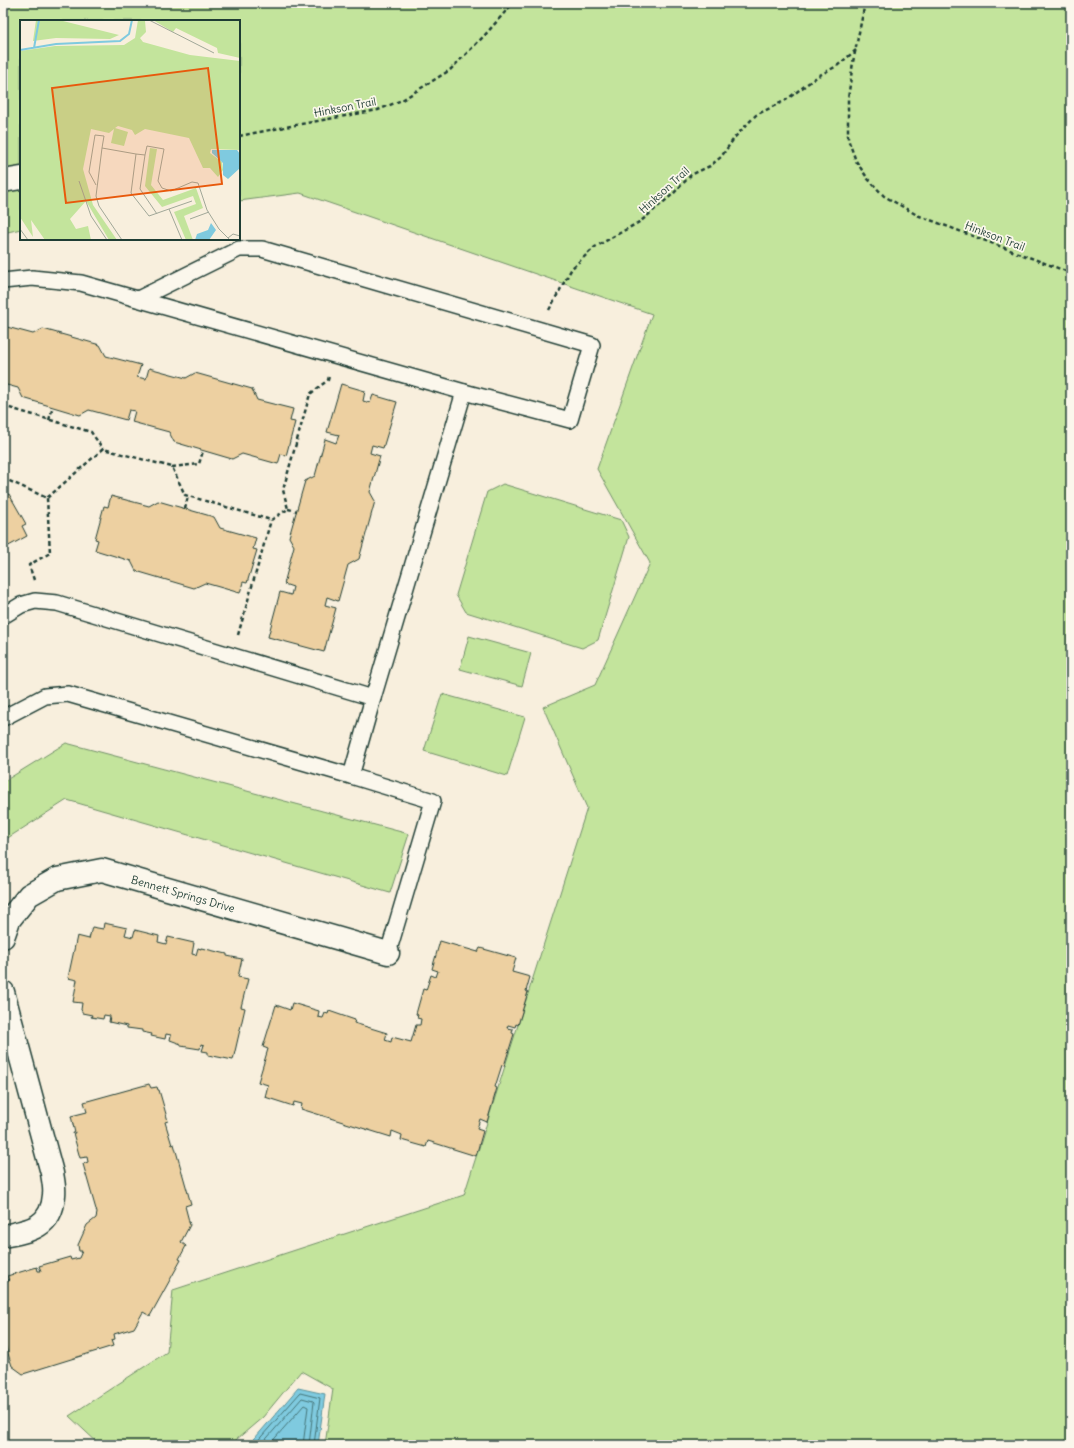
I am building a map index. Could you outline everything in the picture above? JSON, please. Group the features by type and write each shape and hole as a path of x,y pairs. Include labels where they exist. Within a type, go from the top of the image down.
{"street":[{"path":"3,181 20,178"},
{"name":"Bennett Springs Drive","path":"3,937 9,920 29,895 57,879 102,870 388,953"},
{"path":"3,992 52,1173 55,1194 52,1212 39,1226 24,1232 3,1236"}],"lane":[{"path":"3,281 32,278 81,283 464,392 570,420 592,345 262,249 239,249 138,299"},
{"path":"352,776 373,698 464,392"},
{"path":"3,616 21,605 36,601 57,603 373,698"},
{"path":"3,718 45,696 68,694 352,776 433,801 388,953"}],"path":[{"name":"Hinkson Trail","path":"240,136 285,126 378,110 402,100 450,70 484,36 513,3"},
{"name":"Hinkson Trail","path":"865,3 848,99 848,139 856,161 868,179 884,196 918,215 1071,273"},
{"name":"Hinkson Trail","path":"539,330 572,268 589,252 595,247 641,221 673,194 691,175 710,166 721,157 734,137 756,115 786,100 818,76 837,66 856,50"},
{"path":"288,509 283,490 310,394 328,380 336,355"},
{"path":"3,406 91,432 104,449 172,467 199,464 203,451"},
{"path":"49,420 52,407"},
{"path":"47,498 104,449"},
{"path":"172,467 185,495 270,520"},
{"path":"3,478 47,498"},
{"path":"185,509 188,496"},
{"path":"40,601 29,565 50,553 47,498"},
{"path":"232,656 270,520 288,509 297,511"}],"green space":[{"path":"3,3 1071,3 1071,1445 325,1445 333,1389 301,1371 263,1417 230,1445 100,1445 69,1416 167,1352 173,1290 464,1195 587,808 543,707 595,685 650,563 597,469 652,314 300,193 240,201 240,20 20,20 20,229 3,233"},
{"path":"503,484 621,520 629,537 598,640 582,648 466,612 456,595 487,492"},
{"path":"469,636 531,653 522,686 460,669"},
{"path":"442,694 525,717 507,776 424,751"},
{"path":"66,743 409,834 390,893 67,800 3,841 3,782"}],"water":[{"path":"298,1388 325,1394 318,1445 249,1445"}],"building":[{"path":"3,326 33,334 43,329 100,345 106,356 141,365 137,377 146,379 149,368 186,378 195,373 252,389 257,400 293,409 290,421 295,422 286,456 281,454 278,464 242,454 232,459 174,442 169,432 132,422 135,411 129,410 126,420 89,410 80,415 23,398 18,388 3,384"},
{"path":"341,384 365,391 363,401 370,403 373,395 397,402 383,448 372,445 370,453 380,456 370,492 375,501 359,559 348,565 338,601 327,597 325,605 336,608 324,652 268,637 280,592 291,595 293,587 284,584 294,546 289,537 305,481 315,476 325,439 336,443 339,435 327,432"},
{"path":"3,490 6,495 9,494 26,524 22,526 27,536 3,549"},
{"path":"111,496 149,506 158,501 214,517 220,528 256,538 253,549 257,550 247,583 243,582 240,593 205,583 194,588 136,571 131,561 95,550 98,540 95,539 104,506 108,507"},
{"path":"104,923 127,928 125,935 133,937 135,930 159,936 158,942 166,944 168,937 194,943 192,954 196,955 198,948 201,948 242,959 238,977 248,979 241,1007 245,1008 233,1060 208,1055 208,1052 202,1051 204,1045 201,1044 200,1049 181,1046 181,1044 170,1040 171,1035 166,1034 165,1039 151,1036 152,1034 142,1032 142,1030 127,1028 127,1026 109,1022 110,1016 104,1015 103,1019 91,1017 92,1015 82,1013 82,1003 73,1002 77,980 68,978 77,936 89,939 92,927 103,929"},
{"path":"440,941 478,952 480,948 516,958 512,972 530,977 526,991 528,992 518,1025 516,1024 515,1027 508,1025 507,1028 513,1029 512,1033 514,1034 504,1066 502,1065 495,1087 497,1088 487,1122 480,1119 477,1129 483,1131 476,1156 428,1141 426,1147 401,1140 402,1135 392,1131 391,1137 301,1109 302,1104 294,1102 293,1106 265,1097 268,1085 258,1082 268,1049 263,1047 276,1005 290,1010 292,1003 319,1011 318,1017 323,1018 325,1013 328,1014 329,1011 355,1020 354,1023 387,1033 385,1040 391,1042 392,1037 411,1042 416,1025 420,1025 421,1019 417,1018 418,1015 416,1014 423,989 426,990 431,975 436,977 438,971 432,969"},
{"path":"149,1084 151,1088 157,1087 159,1090 168,1121 165,1122 172,1145 174,1144 191,1204 185,1206 190,1225 181,1242 186,1246 179,1259 181,1260 150,1316 143,1312 134,1328 114,1334 115,1339 111,1340 113,1346 23,1374 12,1366 3,1338 3,1283 9,1281 7,1276 37,1267 38,1271 41,1271 39,1266 70,1257 71,1260 79,1258 82,1251 79,1251 78,1245 87,1225 96,1218 97,1213 83,1164 88,1162 87,1157 80,1158 73,1133 75,1133 71,1116 87,1112 84,1102"}]}
